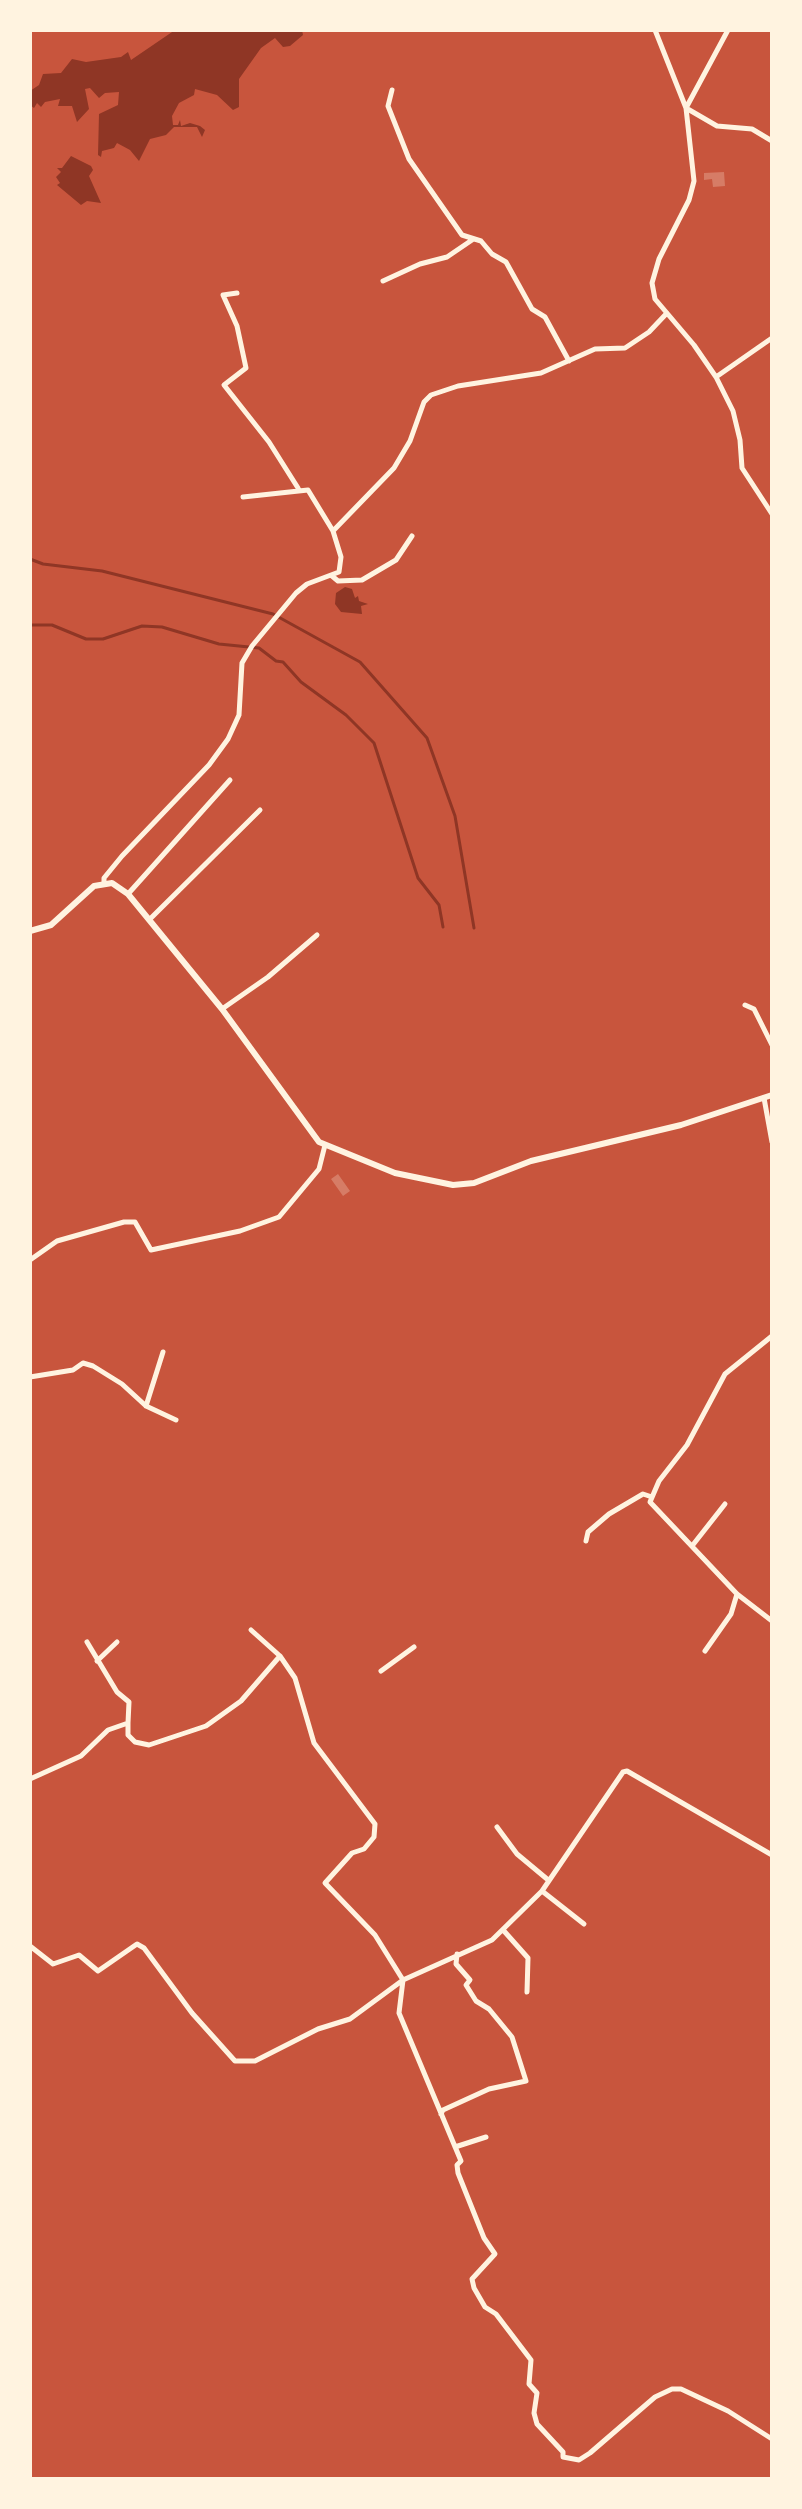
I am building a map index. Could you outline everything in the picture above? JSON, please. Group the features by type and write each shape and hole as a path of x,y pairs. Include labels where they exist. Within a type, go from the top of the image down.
{"street":[{"path":"655,30 686,108 694,181 689,200 659,259 652,283 655,299 716,377 733,411 742,468 772,514"},
{"path":"686,108 728,30"},
{"path":"392,90 388,106 409,159 462,235 481,241 492,254 506,262 532,309 545,317 569,361"},
{"path":"686,108 717,126 752,129 772,141"},
{"path":"383,281 420,264 447,257 472,239"},
{"path":"237,293 223,295 237,326 246,368 224,385 269,442 298,488"},
{"path":"333,531 394,468 412,437 424,402 431,395 458,386 541,373 595,349 625,348 649,332 667,313"},
{"path":"716,377 772,338"},
{"path":"104,884 104,878 122,856 209,765 228,739 239,715 242,663 252,646 296,593 307,584 339,572 341,557 333,531 308,490 298,488 243,497"},
{"path":"332,576 338,581 362,580 396,560 412,536"},
{"path":"128,894 230,780"},
{"path":"150,919 260,810"},
{"path":"30,931 51,925 94,886 112,883 128,894 150,919 222,1009 293,1102 308,1129 325,1145 395,1173 453,1185 474,1183 531,1161 681,1125 768,1096 772,1142"},
{"path":"222,1009 268,977 317,935"},
{"path":"745,1005 754,1009 772,1045"},
{"path":"30,1260 57,1241 124,1222 135,1222 151,1250 240,1231 279,1217 319,1169 325,1145"},
{"path":"772,1336 725,1374 687,1445 659,1481 650,1502 737,1594 772,1621"},
{"path":"146,1406 163,1352"},
{"path":"30,1377 73,1370 83,1363 122,1384 146,1406 176,1420"},
{"path":"586,1541 588,1532 609,1514 643,1494 652,1497"},
{"path":"692,1546 725,1504"},
{"path":"705,1651 731,1614 737,1594"},
{"path":"251,1630 280,1656 295,1678 314,1743 375,1824 374,1837 364,1849 352,1853 325,1883 375,1935 403,1980 399,2013 461,2161 457,2165 458,2173 484,2238 495,2254 472,2279 474,2288 485,2307 496,2314 531,2360 529,2384 537,2393 534,2413 537,2424 563,2452 563,2457 579,2460 655,2397 672,2389 681,2389 728,2411 772,2439"},
{"path":"87,1642 117,1692 129,1702 128,1735 135,1742 149,1745 206,1726 241,1701 280,1656"},
{"path":"97,1662 117,1642"},
{"path":"381,1671 414,1647"},
{"path":"30,1779 81,1756 108,1730 128,1723"},
{"path":"30,1946 53,1964 79,1955 98,1971 137,1944 235,2061 255,2061 318,2029 350,2019 403,1980 504,1931 542,1891 547,1879 623,1772 627,1771 772,1855"},
{"path":"497,1827 517,1854 547,1879"},
{"path":"542,1891 584,1924"},
{"path":"504,1931 528,1958 527,1992"},
{"path":"441,2115 443,2110 489,2089 526,2081 512,2037 489,2009 476,2001 466,1985 470,1980 456,1964 457,1954"},
{"path":"455,2147 486,2137"}],"shaded area":[{"path":"175,30 302,30 303,35 290,46 283,47 275,38 261,48 239,79 239,107 233,110 217,95 195,89 194,95 179,103 172,116 173,125 178,125 180,120 181,126 190,123 200,126 205,130 202,137 197,127 174,127 166,135 150,139 139,161 130,150 117,143 114,148 102,151 101,157 98,155 99,114 118,105 119,92 105,93 99,98 90,88 85,89 89,109 77,122 72,106 58,106 60,99 45,102 41,107 37,103 34,108 30,105 30,91 39,85 43,74 61,73 72,59 86,62 121,57 128,52 131,60"},
{"path":"71,156 91,166 93,170 89,176 101,203 87,201 81,205 57,185 60,183 56,177 61,172 57,168 62,168"},
{"path":"345,587 352,589 359,601 368,604 361,606 362,614 341,612 335,604 336,593"}],"building":[{"path":"724,172 725,186 713,187 712,179 704,180 704,173"},
{"path":"338,1174 350,1191 343,1196 331,1179"}],"waterway":[{"path":"30,559 43,564 102,571 273,614 360,662 427,738 455,816 474,928"},
{"path":"30,625 52,625 86,639 103,639 142,626 162,627 219,644 259,648 276,661 283,662 301,682 346,715 374,743 418,878 439,905 443,927"}]}
